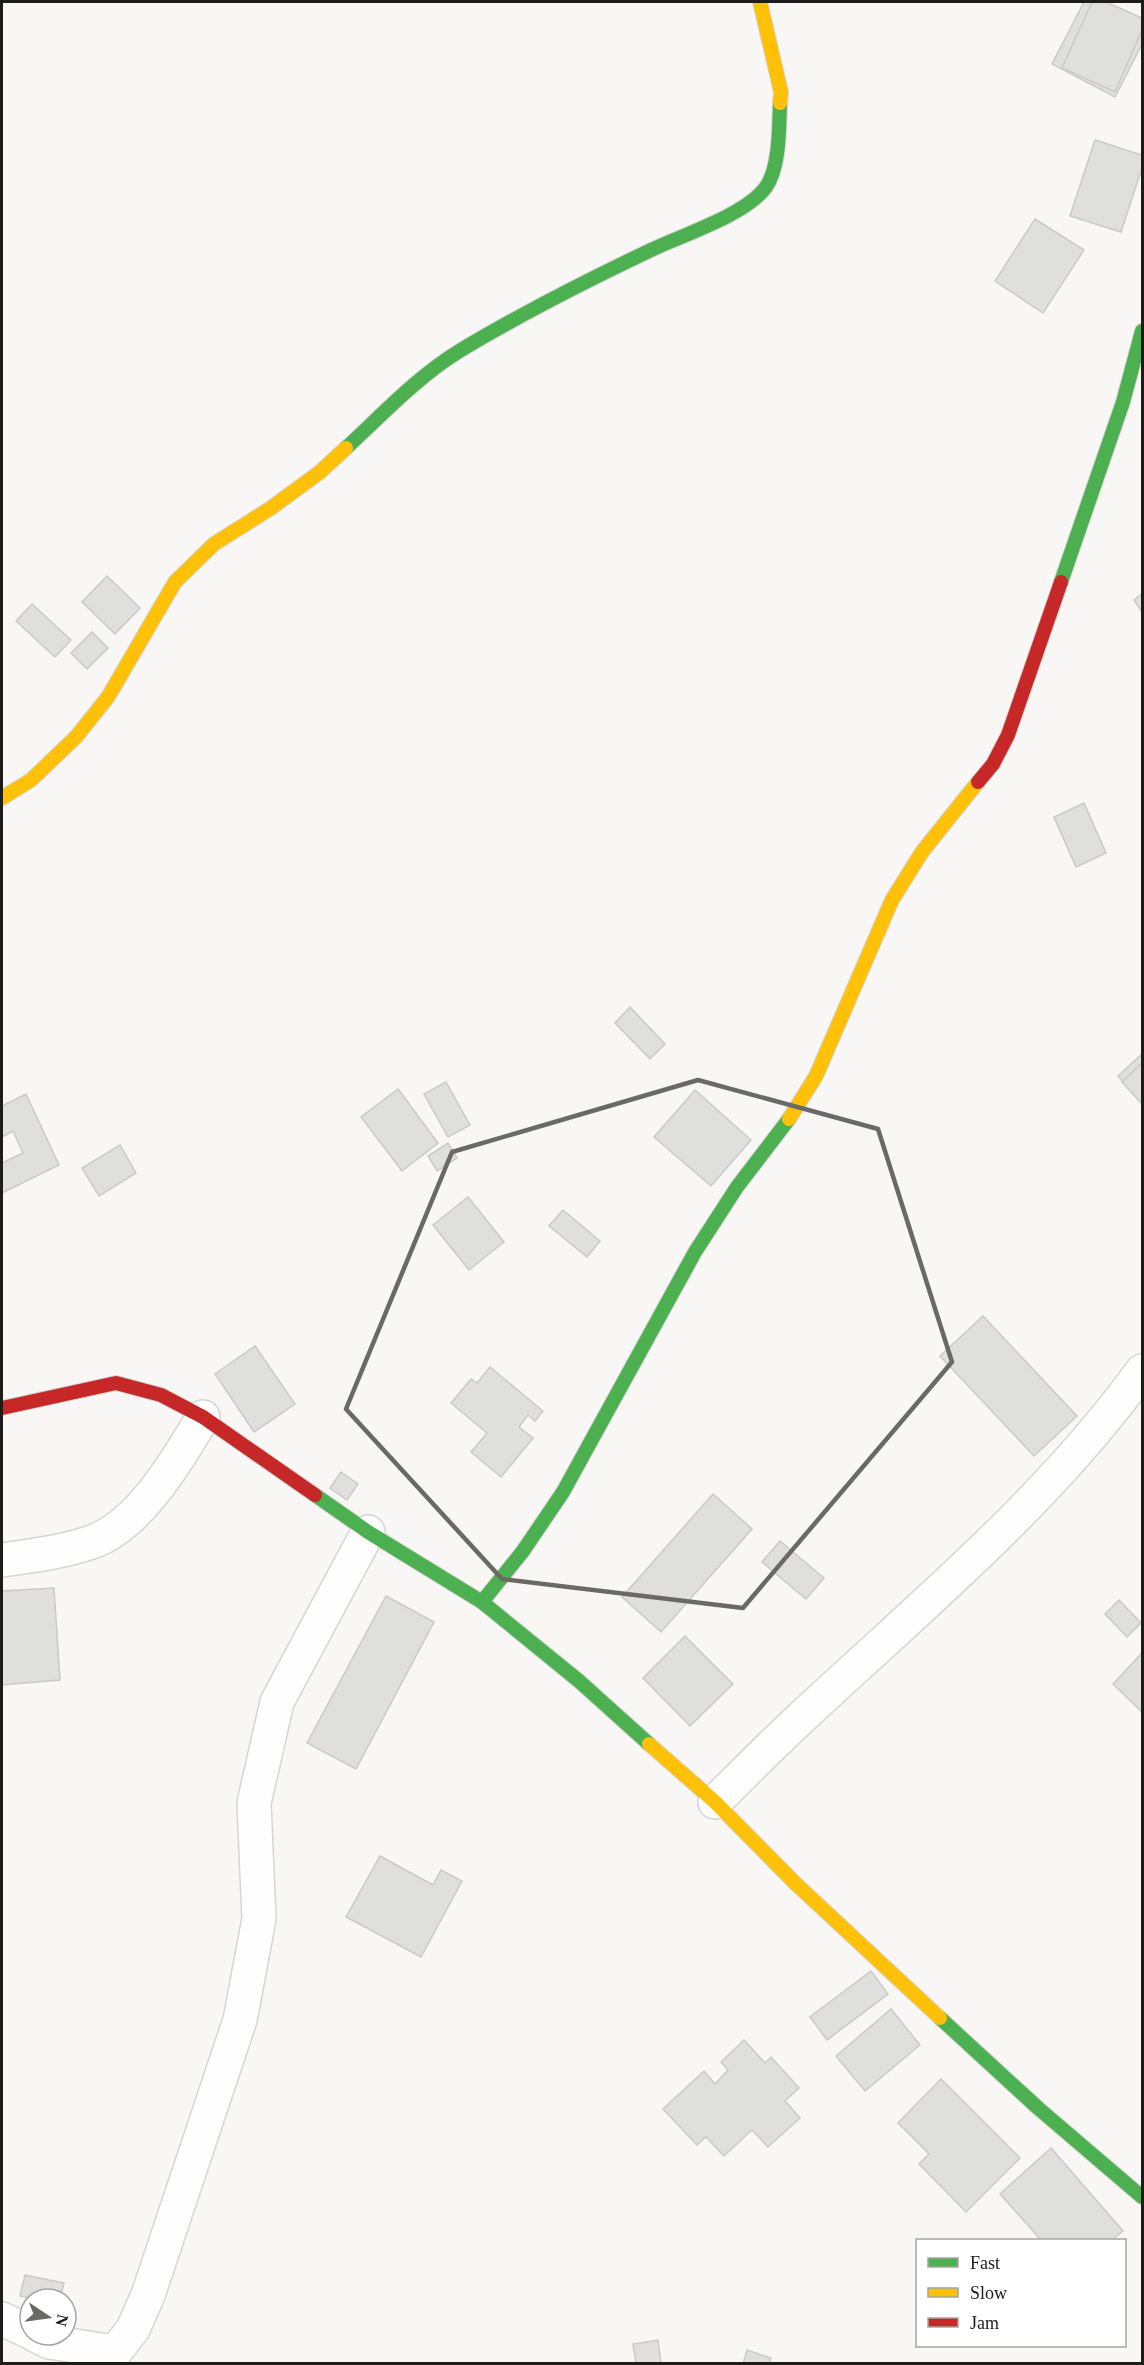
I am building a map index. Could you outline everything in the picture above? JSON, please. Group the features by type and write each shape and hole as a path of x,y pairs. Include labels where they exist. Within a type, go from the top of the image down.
{"street":[{"path":"2,798 31,780 76,737 108,697 175,582 214,544 272,508 320,472 415,384 460,351 592,279 653,249 712,224 744,206 766,187 778,154 781,92 760,2"},
{"path":"482,1602 523,1551 563,1492 695,1252 737,1186 786,1123 816,1076 892,900 922,852 993,764 1003,744 1103,463 1143,331"},
{"path":"715,1802 801,1718 964,1568 1045,1488 1116,1407 1143,1371"},
{"path":"2,1408 116,1383 161,1395 203,1417 368,1532 482,1602 579,1681 715,1802 795,1883 929,2008 1038,2108 1143,2197"},
{"path":"2,1560 93,1542 128,1520 172,1470 203,1417"},
{"path":"78,2346 115,2352 133,2329 148,2295 240,2020 259,1918 254,1803 277,1702 368,1532"},
{"path":"2,2319 18,2326"}],"highlighted area":[{"path":"698,1080 878,1129 952,1362 743,1608 502,1579 346,1409 452,1152"}],"building":[{"path":"1084,2 1093,2 1142,27 1142,44 1115,97 1052,64"},
{"path":"1092,2 1106,2 1142,18 1142,30 1115,92 1062,68"},
{"path":"1095,140 1142,155 1142,168 1121,232 1070,216"},
{"path":"1035,219 1084,250 1043,313 995,281"},
{"path":"107,576 140,608 115,634 82,602"},
{"path":"1142,594 1142,612 1134,600"},
{"path":"32,604 71,640 55,657 16,621"},
{"path":"92,632 108,648 87,669 71,653"},
{"path":"1084,803 1106,853 1076,867 1054,817"},
{"path":"630,1007 665,1044 650,1059 615,1023"},
{"path":"1142,1054 1142,1103 1118,1076"},
{"path":"1142,1063 1142,1104 1122,1082"},
{"path":"446,1082 470,1125 448,1137 424,1094"},
{"path":"398,1089 438,1143 402,1171 361,1117"},
{"path":"695,1090 751,1140 711,1186 654,1137"},
{"path":"26,1094 59,1165 2,1193 2,1163 23,1153 13,1131 2,1137 2,1106"},
{"path":"448,1143 457,1158 437,1171 428,1156"},
{"path":"120,1145 136,1173 99,1196 82,1168"},
{"path":"468,1197 504,1242 469,1270 433,1225"},
{"path":"563,1210 600,1241 587,1257 549,1226"},
{"path":"983,1316 1077,1416 1034,1456 940,1356"},
{"path":"255,1346 295,1404 254,1432 215,1374"},
{"path":"490,1367 543,1411 535,1421 528,1415 519,1427 533,1438 501,1477 471,1452 487,1433 451,1403 471,1379 477,1383"},
{"path":"341,1472 358,1484 347,1500 330,1488"},
{"path":"713,1494 752,1529 661,1632 622,1597"},
{"path":"780,1541 824,1578 806,1599 762,1562"},
{"path":"54,1588 60,1680 2,1685 2,1591"},
{"path":"386,1596 434,1622 356,1769 307,1743"},
{"path":"1119,1600 1141,1623 1127,1637 1105,1614"},
{"path":"685,1636 733,1684 690,1726 643,1678"},
{"path":"1142,1653 1142,1712 1113,1684"},
{"path":"380,1856 433,1885 441,1870 462,1881 421,1957 346,1917"},
{"path":"871,1971 888,1994 827,2040 810,2017"},
{"path":"891,2009 920,2045 865,2091 836,2056"},
{"path":"744,2040 765,2063 771,2057 799,2088 785,2101 800,2118 768,2147 752,2130 724,2156 706,2137 697,2145 663,2109 704,2071 715,2084 728,2070 721,2062"},
{"path":"941,2079 1020,2158 966,2212 919,2164 929,2154 898,2123"},
{"path":"1051,2148 1123,2231 1113,2239 1040,2239 1000,2194"},
{"path":"25,2275 64,2283 63,2287 22,2287"},
{"path":"658,2340 661,2364 636,2364 633,2344"},
{"path":"747,2350 771,2358 769,2364 743,2364"}],"traffic: fast":[{"path":"346,448 415,383 461,350 579,285 713,223 744,207 757,197 771,179 774,169 778,146 780,103"},
{"path":"1061,582 1123,402 1142,331"},
{"path":"482,1602 523,1551 563,1492 695,1252 737,1187 789,1119"},
{"path":"315,1495 368,1532 482,1602 579,1681 649,1744"},
{"path":"940,2018 1038,2108 1142,2197"}],"traffic: slow":[{"path":"760,2 781,92 780,103"},
{"path":"2,798 31,780 76,737 108,697 175,582 214,544 271,508 320,472 346,448"},
{"path":"789,1119 816,1076 892,900 922,852 978,782"},
{"path":"649,1744 715,1802 795,1883 940,2018"}],"traffic: jam":[{"path":"978,782 993,764 1008,735 1061,582"},
{"path":"2,1408 116,1383 161,1395 203,1417 315,1495"}]}
